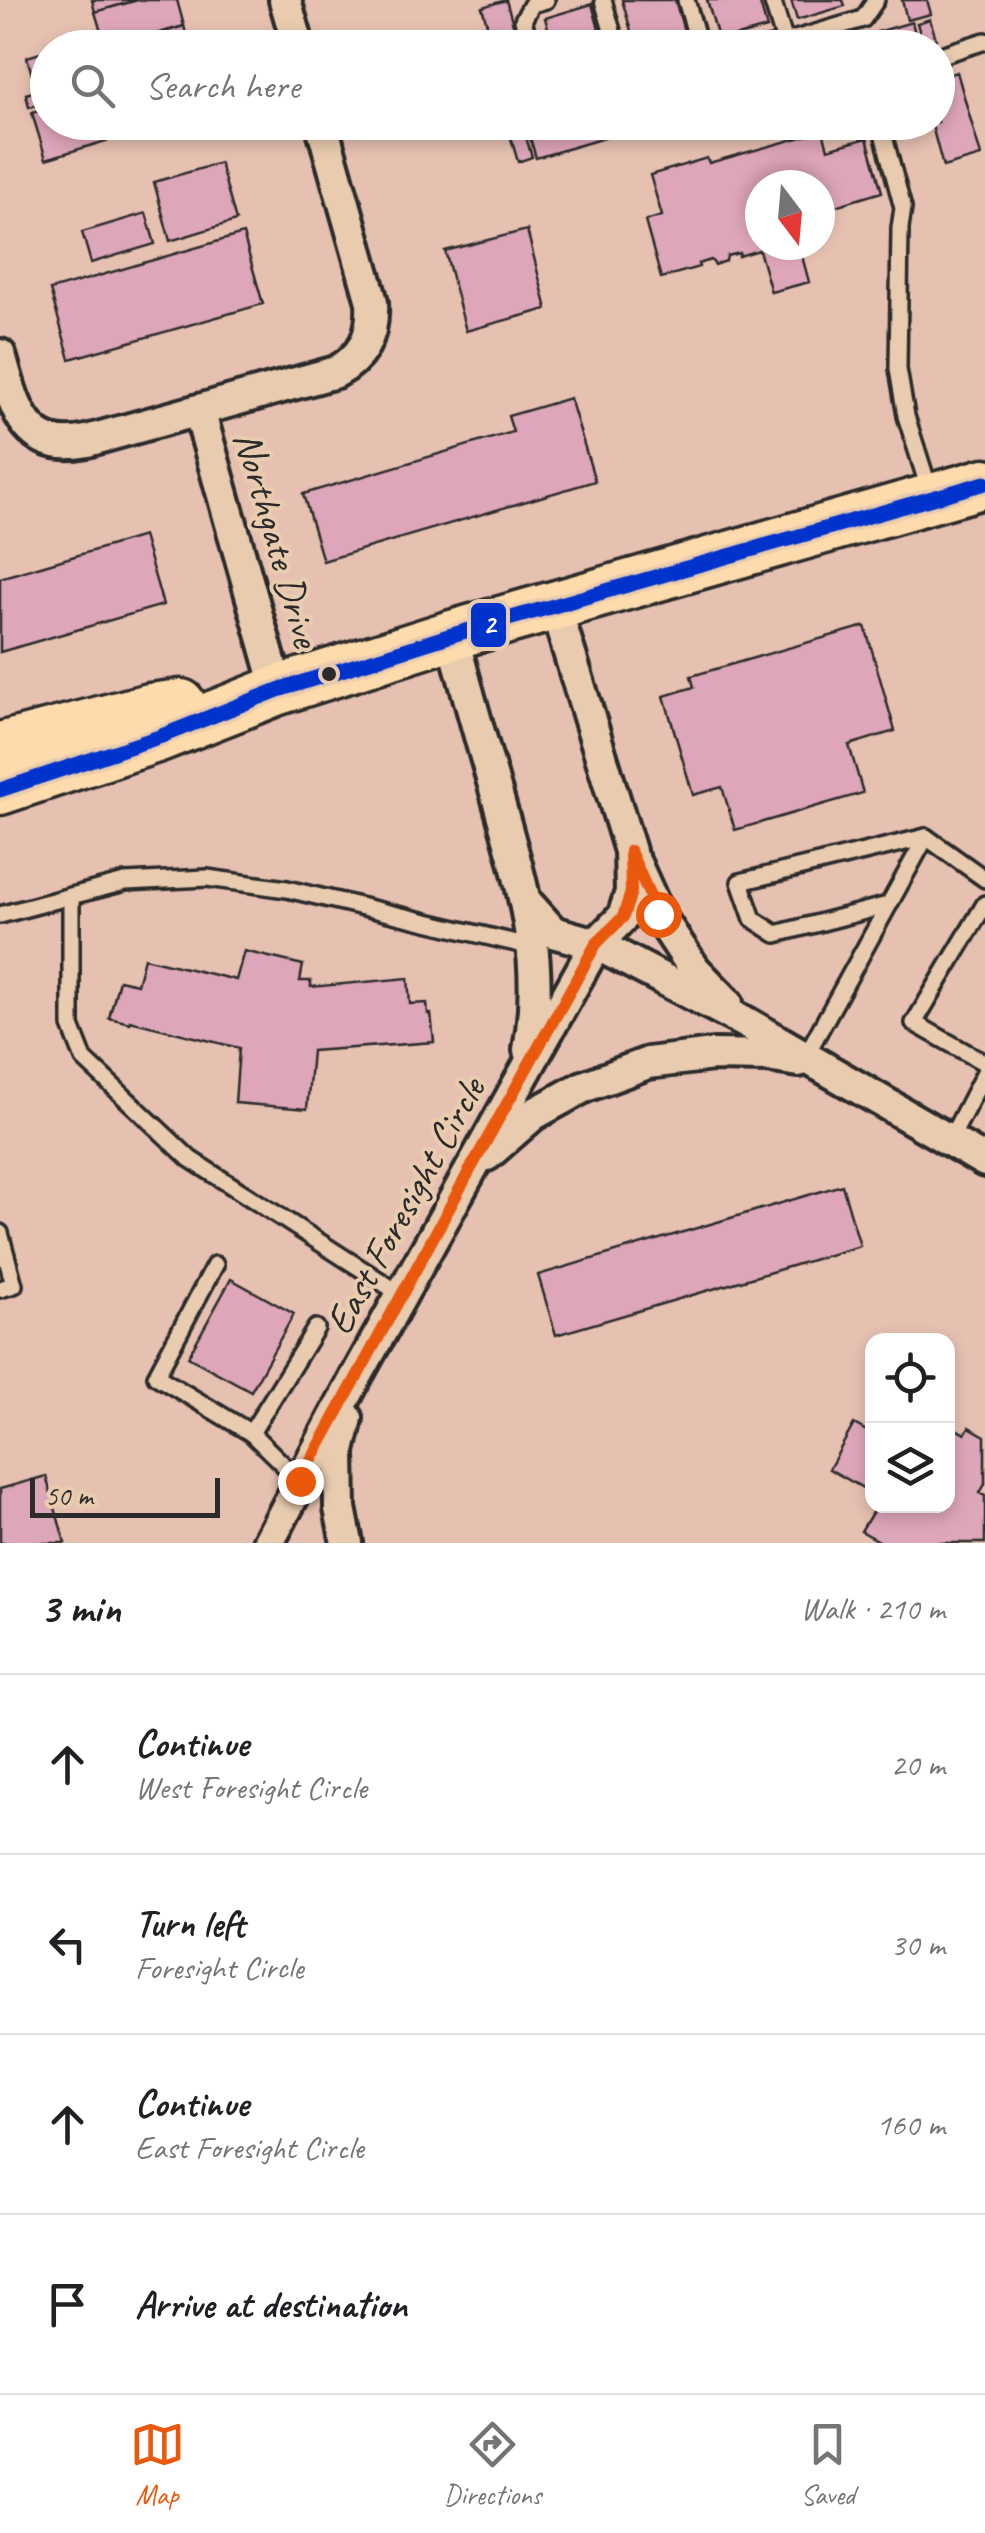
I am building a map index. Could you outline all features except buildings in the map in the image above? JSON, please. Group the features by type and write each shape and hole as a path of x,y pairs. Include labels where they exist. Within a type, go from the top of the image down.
{"main road":[{"path":"0,790 159,737 278,690 452,635 985,483"},
{"path":"0,747 150,708 278,690"}],"street":[{"path":"285,0 294,30"},
{"path":"0,354 20,416 28,426 49,440 75,444 347,366 365,346 374,318 325,140"},
{"name":"Northgate Drive","path":"200,410 278,690"},
{"path":"556,606 630,851 658,914 696,970 745,1022"},
{"name":"East Foresight Circle","path":"452,635 527,904 534,947 535,1017 524,1072"},
{"name":"East Foresight Circle","path":"268,1543 596,944 623,917 631,892 630,851"},
{"path":"527,904 553,932 596,944 745,1022 985,1161"},
{"path":"470,1170 534,1114 583,1087 648,1062 713,1055 811,1060"},
{"name":"East Foresight Circle","path":"347,1543 340,1508 339,1451 356,1378"}],"lane":[{"path":"526,30 523,20 532,4 546,0"},
{"path":"603,0 612,30"},
{"path":"686,0 695,30"},
{"path":"772,0 781,30"},
{"path":"828,30 863,20 876,0"},
{"path":"955,51 985,42"},
{"path":"885,140 903,208 898,369 906,416 932,498"},
{"path":"811,1060 926,837"},
{"path":"888,906 776,934 753,919 740,882 926,837 985,879"},
{"path":"0,915 125,882 207,878 288,890 534,947"},
{"path":"71,896 72,1026 84,1058 190,1159 402,1295"},
{"path":"985,904 914,1023 985,1062"},
{"path":"950,1140 985,1072"},
{"path":"0,1232 14,1285 0,1289"},
{"path":"215,1265 156,1376 251,1433 300,1481"},
{"path":"251,1433 316,1328"}],"transit line":[{"name":"2","path":"0,790 159,737 278,690 452,635 985,483"}],"route":[{"path":"300,1481 596,944 623,917 631,892 630,851 658,914"}]}
